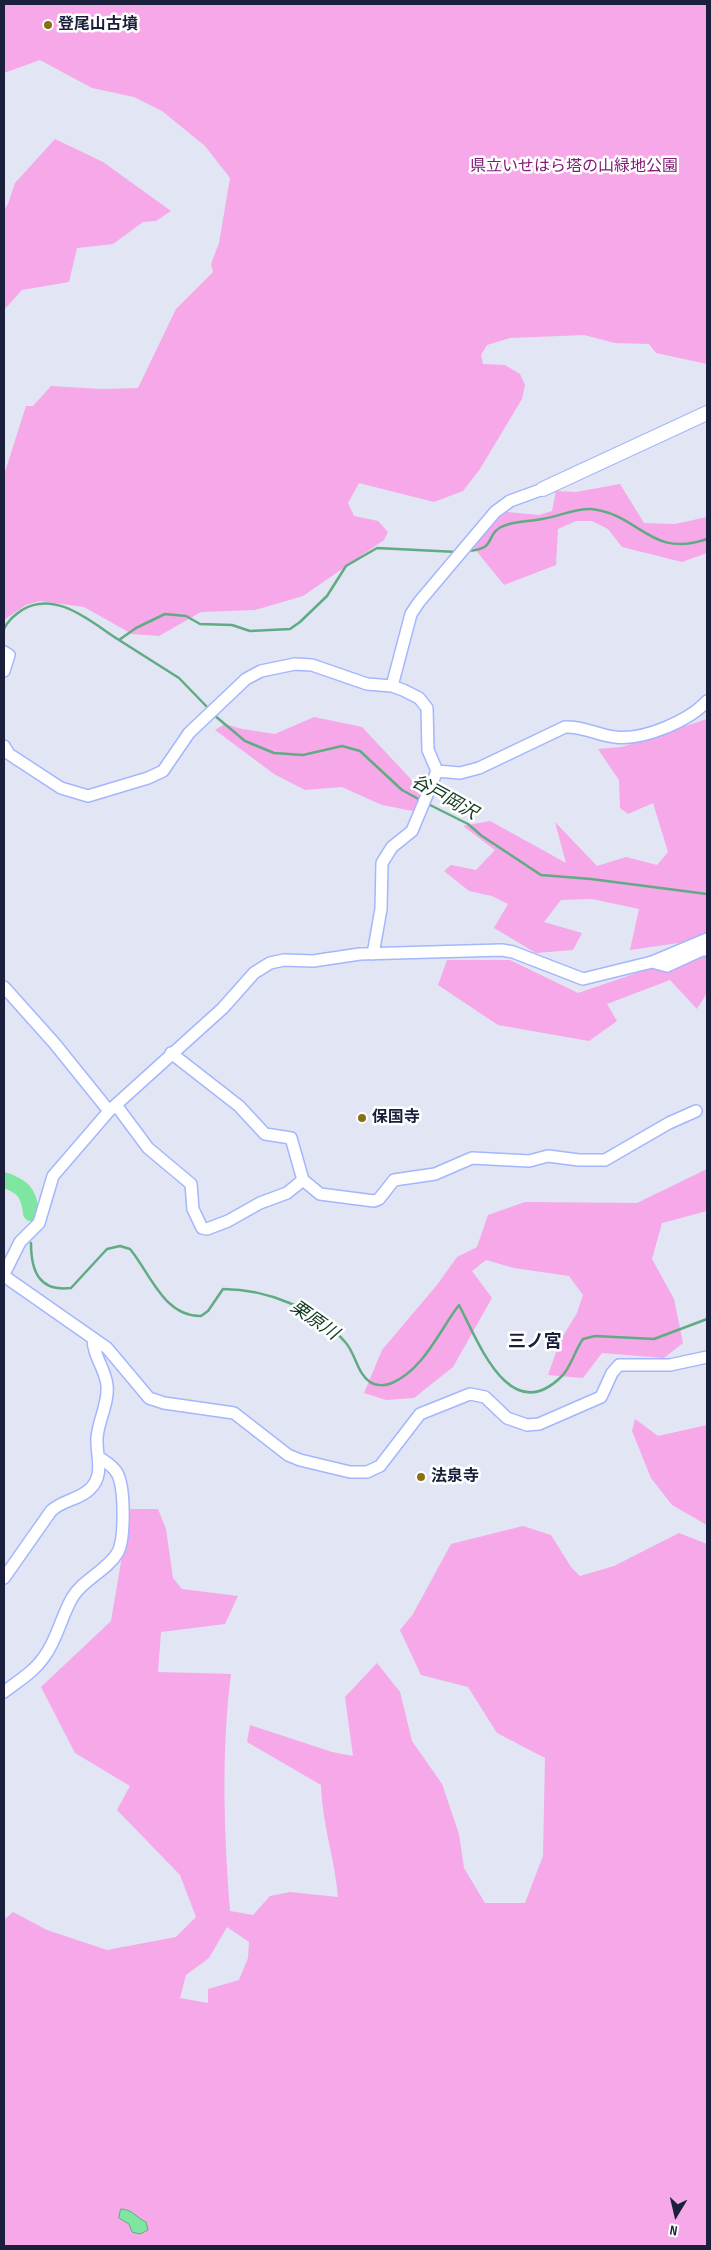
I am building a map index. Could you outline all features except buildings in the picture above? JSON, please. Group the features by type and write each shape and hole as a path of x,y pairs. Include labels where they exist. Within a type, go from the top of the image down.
{"street":[{"path":"392,686 409,620 419,602 495,512 510,502 543,489 707,413"},
{"path":"4,671 9,655 5,653"},
{"path":"6,754 61,788 88,796 163,771 189,733 234,689 246,679 261,672 295,664 312,665 367,684 392,686 413,694 427,708 428,750 437,771 412,830 392,847 382,863 381,909 373,954"},
{"path":"437,771 460,773 479,768 566,727 580,727 596,733 625,739 685,720 698,711 707,701"},
{"path":"707,939 652,962 583,979 507,951 373,954 313,962 284,960 270,963 254,973 223,1008 112,1108 53,1176 39,1223 20,1242 4,1275 107,1348 121,1362 149,1398 164,1403 234,1414 288,1454 300,1460 360,1472 374,1469 388,1458 420,1414 470,1394 485,1398 507,1418 516,1423 539,1424 601,1398 612,1373 619,1365 670,1365 707,1357"},
{"path":"652,962 666,966 702,950 707,950"},
{"path":"4,987 148,1148 191,1184 193,1209 202,1228 207,1229 228,1221 260,1203 287,1194 303,1180"},
{"path":"171,1054 239,1106 265,1134 291,1138 303,1180 320,1194 374,1201 379,1199 394,1180 435,1174 472,1158 529,1161 548,1156 579,1160 604,1160 669,1123 696,1111"},
{"path":"4,1578 50,1511 90,1489 97,1475 100,1458 97,1436 107,1386 93,1349 93,1338"},
{"path":"4,1692 33,1670 45,1657 77,1590 109,1563 118,1551 123,1527 122,1493 118,1473 100,1458"}],"green space":[{"name":"県立いせはら塔の山緑地公園","path":"4,4 707,4 707,364 656,353 649,344 615,343 584,335 510,338 487,345 481,355 483,364 505,365 520,374 525,385 522,399 480,469 463,491 434,502 359,483 348,503 354,516 378,521 388,532 384,540 303,596 255,610 201,612 159,636 132,634 84,607 40,601 26,605 4,620 4,475 26,406 33,406 51,386 101,389 138,388 176,309 213,272 211,264 219,243 230,178 205,146 162,111 134,97 92,88 40,60 4,73"},
{"path":"55,139 103,162 171,211 156,221 143,222 113,244 77,248 69,282 22,290 4,310 4,210 15,183"},
{"path":"620,484 644,523 675,524 707,517 707,553 682,562 622,547 608,529 592,521 576,521 558,529 556,565 504,585 474,548 492,523 507,512 539,515 552,511 556,491 576,492"},
{"path":"314,717 362,727 422,791 413,811 382,805 342,787 305,790 274,774 215,730 225,724 242,729 275,734"},
{"path":"707,719 707,939 630,950 639,909 592,899 561,900 544,922 582,933 573,950 536,953 494,928 508,904 492,896 469,891 444,871 451,865 476,870 495,850 463,826 490,821 566,863 555,822 597,866 626,857 657,865 668,852 653,803 628,814 620,808 619,780 598,749 622,747"},
{"path":"707,949 707,993 697,1009 670,980 607,1004 617,1021 589,1041 498,1025 438,985 447,960 510,960 578,993"},
{"path":"707,1169 707,1211 662,1223 652,1259 674,1299 683,1343 664,1358 602,1353 583,1378 548,1375 560,1341 577,1313 583,1295 569,1276 514,1268 486,1260 472,1271 492,1298 453,1367 414,1398 386,1400 364,1393 382,1350 437,1285 457,1257 477,1247 488,1215 525,1202 637,1203"},
{"path":"635,1419 658,1436 707,1425 707,1525 672,1505 651,1478 632,1431"},
{"path":"130,1509 158,1509 166,1529 173,1578 182,1589 238,1596 225,1624 161,1632 158,1672 231,1674 224,1792 230,1911 253,1915 270,1896 290,1892 338,1897 321,1785 247,1742 250,1725 332,1752 353,1756 345,1697 377,1663 400,1692 412,1741 442,1784 459,1834 464,1868 485,1903 525,1903 543,1856 545,1758 497,1733 468,1687 421,1675 400,1630 413,1614 451,1544 523,1526 551,1535 571,1567 580,1576 614,1566 679,1533 707,1544 707,2246 4,2246 4,1920 13,1912 47,1930 107,1950 176,1937 196,1917 180,1875 117,1810 130,1786 75,1753 41,1687 111,1621","holes":["227,1927 249,1942 248,1958 239,1980 208,1989 208,2003 180,1998 186,1975 209,1958"]}],"shaded area":[{"path":"121,2209 131,2212 146,2222 148,2230 140,2234 132,2232 129,2224 119,2218"}],"waterway":[{"path":"467,551 483,548 496,530 506,525 585,509 608,513 658,540 688,544 707,539"},
{"path":"4,629 9,621 22,610 48,603 73,611 119,640 136,628 165,614 186,616 200,624 232,625 250,631 290,629 327,596 346,566 377,548 457,552"},
{"name":"谷戸岡沢","path":"119,640 179,678 209,709"},
{"name":"谷戸岡沢","path":"214,715 245,741 274,753 303,755 342,746 360,751 402,790 422,801"},
{"name":"谷戸岡沢","path":"426,803 468,824 482,836 541,875 591,879 707,894"},
{"name":"栗原川","path":"4,1180 24,1191 31,1213"},
{"name":"栗原川","path":"31,1243 35,1271 39,1278 51,1287 71,1288 107,1249 120,1246 130,1249 168,1302 188,1314 201,1316 208,1311 223,1289 257,1293 290,1303 321,1320 334,1331 346,1343 362,1374 370,1382 378,1385 392,1383 413,1369 430,1348 459,1305 476,1339 498,1374 512,1386 527,1392 543,1389 562,1376 583,1339 595,1336 654,1339 707,1319"}],"place":[{"name":"登尾山古墳","path":"48,25"},
{"name":"保国寺","path":"362,1118"},
{"name":"法泉寺","path":"421,1477"}],"district":[{"name":"三ノ宮","path":"535,1342"}]}
